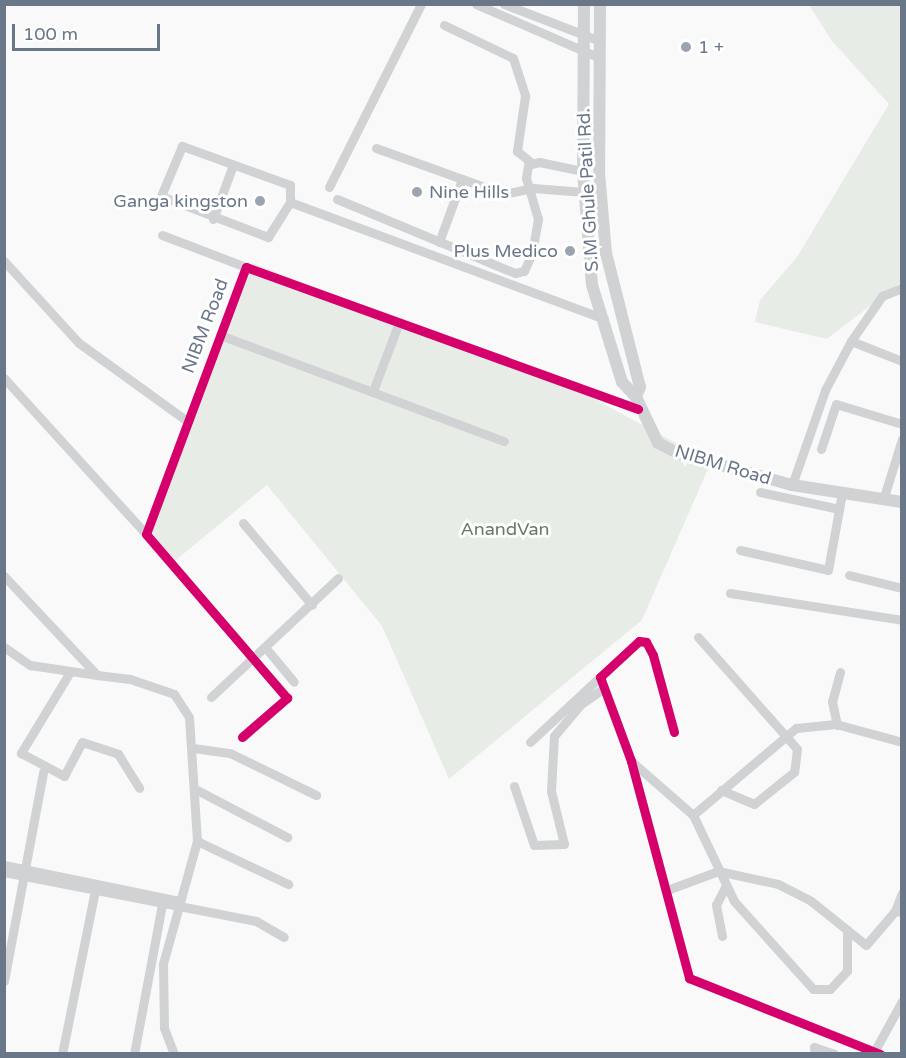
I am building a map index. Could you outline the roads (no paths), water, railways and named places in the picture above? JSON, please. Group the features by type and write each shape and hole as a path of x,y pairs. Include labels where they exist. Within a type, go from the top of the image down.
{"street":[{"path":"328,187 421,4"},
{"path":"476,4 598,57"},
{"path":"504,4 598,40"},
{"name":"S.M Ghule Patil Rd.","path":"584,4 583,171 592,285 622,382 637,403"},
{"name":"S.M Ghule Patil Rd.","path":"600,4 599,173 606,253 640,387 637,403"},
{"path":"444,25 513,58 525,96 517,151 532,163 583,171"},
{"path":"182,146 232,165 290,185 290,202 268,237 162,200 168,171 182,146"},
{"path":"376,148 504,194 533,188 584,192"},
{"path":"337,199 515,273 524,271 538,219 533,188 526,175 532,163"},
{"path":"213,219 232,165"},
{"path":"439,242 462,179"},
{"path":"290,202 604,319"},
{"path":"162,235 246,267"},
{"path":"4,261 79,343 187,421"},
{"name":"NIBM Road","path":"146,534 246,267 398,324 637,403 658,444 678,453 792,485 902,502"},
{"path":"792,485 825,390 851,341 882,296 902,288"},
{"path":"373,391 398,324"},
{"path":"220,335 504,441"},
{"path":"851,341 902,361"},
{"path":"4,378 146,534 287,698 242,737"},
{"path":"821,448 836,404 902,424"},
{"path":"883,500 902,439"},
{"path":"760,492 839,509"},
{"path":"740,550 828,570 842,493"},
{"path":"243,523 312,605"},
{"path":"849,575 902,588"},
{"path":"4,576 97,675"},
{"path":"211,697 312,605 338,578"},
{"path":"730,593 902,620"},
{"path":"699,637 797,749 794,772 754,804 721,790"},
{"path":"530,742 630,648 646,642 674,732"},
{"path":"4,647 19,661 70,672 130,678 174,694 189,717 197,790 197,841 179,904 162,987 164,1028 174,1053"},
{"path":"265,647 294,682"},
{"path":"70,672 21,753 64,776 82,742 118,754 139,788"},
{"path":"837,725 832,702 840,672"},
{"path":"600,677 631,761 689,978 877,1053 902,1001"},
{"path":"514,786 534,845 564,844 551,791 554,736 581,704 604,688"},
{"path":"693,815 796,728 837,725 902,742"},
{"path":"193,748 230,753 316,795"},
{"path":"631,761 693,815 718,871 754,927 813,989 831,989 847,971 847,930"},
{"path":"4,981 28,873 43,772"},
{"path":"197,790 288,837"},
{"path":"197,841 288,884"},
{"path":"4,865 28,873 256,921 284,937"},
{"path":"667,890 718,871 778,884 866,945 898,911 902,893"},
{"path":"4,872 28,873"},
{"path":"722,936 716,904 726,885"},
{"path":"96,886 162,904 179,904"},
{"path":"62,1053 96,886"},
{"path":"134,1053 162,904"},
{"path":"815,1050 834,1053"}],"place":[{"name":"1 +","path":"686,47"},
{"name":"Nine Hills","path":"417,192"},
{"name":"Ganga kingston","path":"260,201"},
{"name":"Plus Medico","path":"570,251"}],"park label":[{"name":"AnandVan","path":"505,529"}]}
